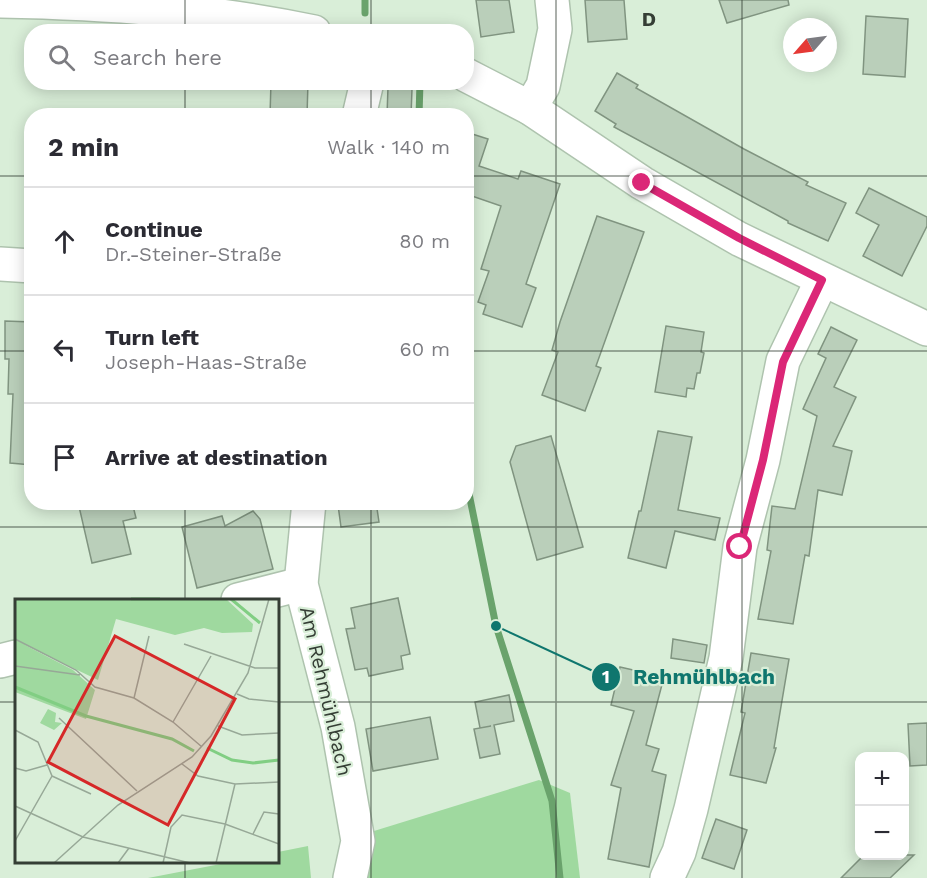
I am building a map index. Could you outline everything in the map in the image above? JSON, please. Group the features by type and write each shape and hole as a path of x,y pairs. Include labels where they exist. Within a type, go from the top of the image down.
{"street":[{"path":"530,108 543,86 555,29 552,0"},
{"path":"0,1 209,8 279,24"},
{"path":"474,79 530,108 642,183 739,238 927,329"},
{"path":"361,108 365,90"},
{"path":"0,264 24,266"},
{"path":"667,878 679,852 691,809 724,669 740,547 763,460 783,362 822,280"},
{"name":"Am Rehmühlbach","path":"308,510 301,584 338,727 358,841 350,878"},
{"path":"242,599 301,584"},
{"path":"0,661 15,657"}],"green space":[{"path":"539,780 570,793 580,878 367,878 374,831"},
{"path":"308,846 311,878 148,878 226,863 279,863 279,852"}],"building":[{"path":"476,0 509,0 514,32 481,37"},
{"path":"585,0 624,0 627,39 588,42"},
{"path":"719,0 788,0 789,5 727,23"},
{"path":"866,16 908,19 905,77 863,74"},
{"path":"617,73 638,85 636,88 808,182 806,185 846,203 828,241 788,223 614,127 616,124 595,111"},
{"path":"271,90 308,90 307,108 270,108"},
{"path":"388,90 412,90 411,108 387,108"},
{"path":"474,135 488,139 479,166 518,179 521,171 560,184 526,284 536,288 522,327 483,314 486,305 478,302 489,271 481,269 501,206 474,197"},
{"path":"869,188 927,217 927,226 902,276 863,256 879,225 856,213"},
{"path":"597,216 644,232 596,366 601,368 585,411 542,395 558,352 552,350 560,322"},
{"path":"5,321 24,322 24,464 10,463 13,394 8,394 9,359 5,359"},
{"path":"666,326 704,332 701,352 704,353 700,373 697,373 694,389 687,388 686,397 655,392"},
{"path":"831,327 857,340 834,387 856,397 833,446 852,451 842,495 818,490 809,556 805,555 793,624 758,619 771,551 767,550 772,506 795,509 817,416 803,409 826,358 818,354"},
{"path":"658,431 692,437 678,510 720,518 715,540 675,531 666,568 628,558 639,511 641,511"},
{"path":"551,436 583,547 537,560 510,462 516,446"},
{"path":"80,510 134,510 136,518 123,521 131,554 92,563"},
{"path":"339,510 377,510 379,522 341,527"},
{"path":"253,511 260,519 273,569 197,588 182,527 222,516 225,526"},
{"path":"398,598 410,654 401,656 403,669 369,676 367,668 355,670 346,629 355,628 351,608"},
{"path":"673,639 707,645 704,663 671,658"},
{"path":"751,653 789,659 774,748 776,748 766,783 730,775 745,713 741,712"},
{"path":"620,667 664,677 646,745 659,749 652,771 666,775 649,867 608,859 621,788 611,785 634,711 611,705"},
{"path":"509,695 514,721 494,725 500,754 480,758 474,729 480,728 475,702"},
{"path":"430,717 438,759 373,771 366,729"},
{"path":"927,723 927,765 910,766 908,724"},
{"path":"716,819 747,830 734,869 702,858"},
{"path":"859,860 909,860 890,878 841,878"}],"waterway":[{"path":"365,0 365,13"},
{"path":"419,108 420,90"},
{"path":"472,510 496,626 552,801 560,878"}],"place":[{"name":"Rehmühlbach","path":"496,626"}],"route":[{"path":"642,183 739,238 822,280 783,362 763,460 740,547"}]}
